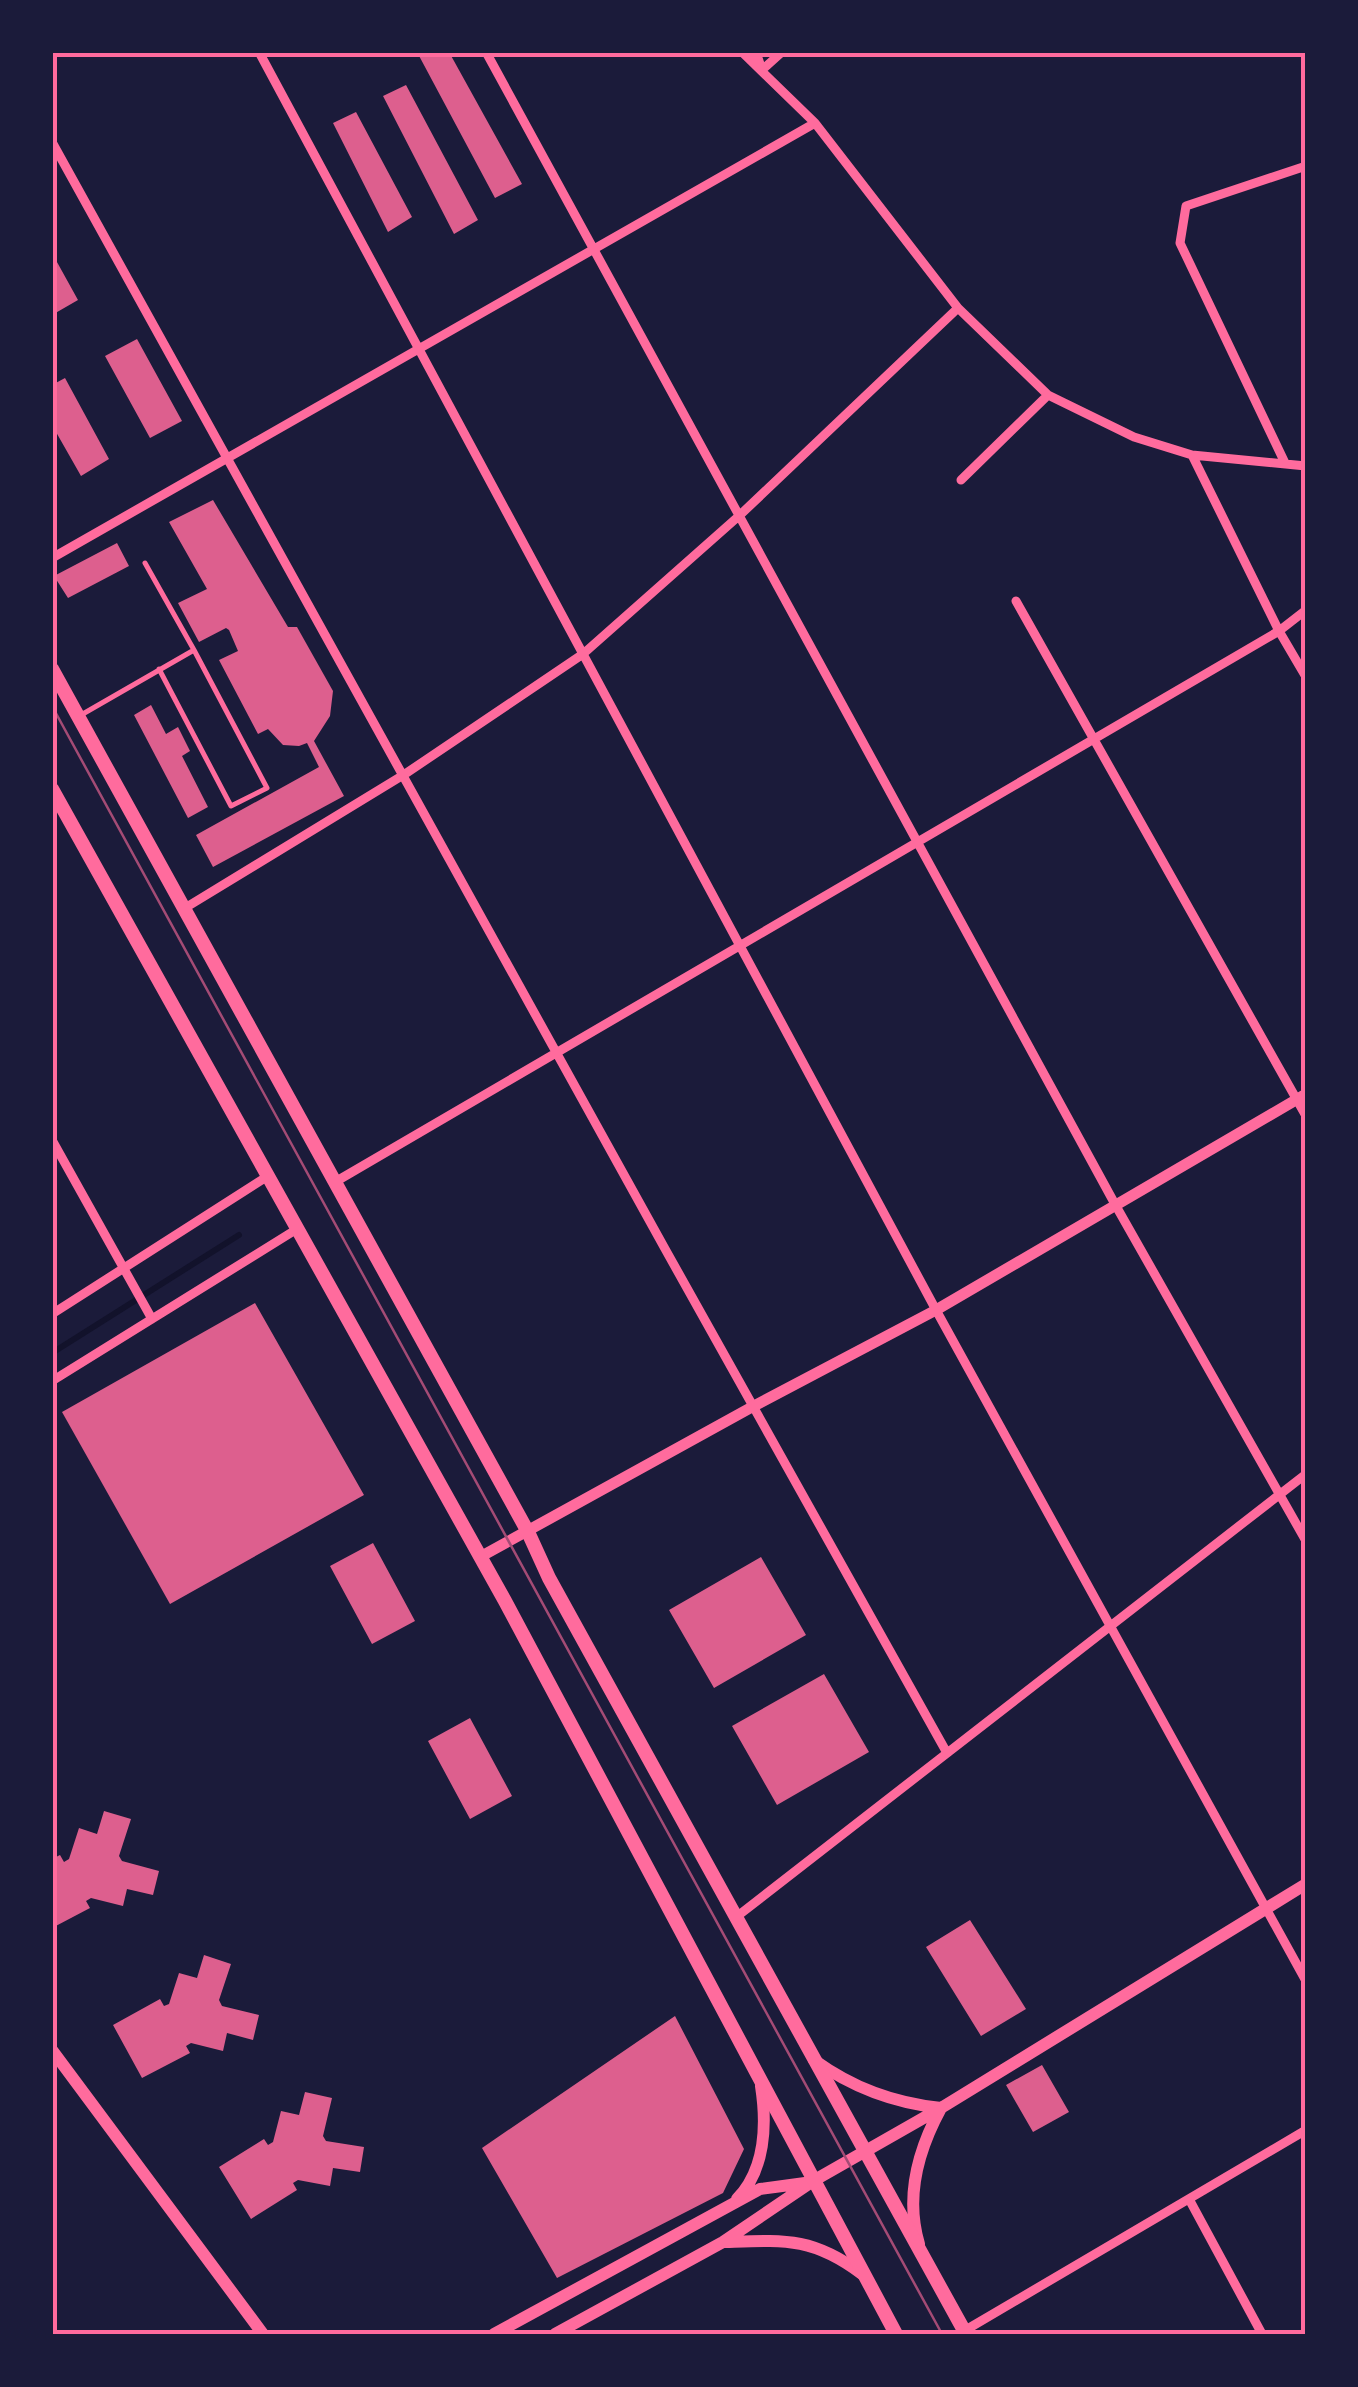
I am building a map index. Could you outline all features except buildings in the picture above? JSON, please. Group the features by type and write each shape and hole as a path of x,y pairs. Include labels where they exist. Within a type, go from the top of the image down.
{"main road":[{"path":"52,669 965,2333"},
{"path":"52,789 480,1558 896,2334"},
{"path":"555,2334 723,2242 813,2182 1306,1884"},
{"path":"52,2050 263,2334"},
{"path":"812,2058 835,2075 886,2098 941,2108"},
{"path":"718,2212 740,2197 754,2171 763,2142 761,2084"},
{"path":"926,2265 916,2234 916,2168 941,2108"},
{"path":"494,2334 760,2189 813,2182"},
{"path":"723,2242 783,2239 812,2244 838,2256 862,2274"}],"street":[{"path":"259,52 936,1310 1306,1982"},
{"path":"486,52 1116,1206 1306,1541"},
{"path":"742,52 815,123 958,308 1048,395 1134,436 1192,455 1306,466"},
{"path":"756,52 762,70"},
{"path":"762,70 782,52"},
{"path":"52,558 815,123"},
{"path":"52,142 947,1753"},
{"path":"1285,463 1180,243 1186,206 1306,166"},
{"path":"185,908 405,774 583,654 740,515 958,308"},
{"path":"961,480 1048,395"},
{"path":"1192,455 1279,631 1306,677"},
{"path":"1016,601 1301,1097 1306,1116"},
{"path":"336,1182 1279,631 1306,610"},
{"path":"480,1558 936,1310 1301,1097"},
{"path":"53,1144 152,1319"},
{"path":"52,1314 268,1176"},
{"path":"52,1381 297,1228"},
{"path":"735,1918 1306,1474"},
{"path":"965,2333 1306,2130"},
{"path":"1190,2199 1262,2334"}],"lane":[{"path":"146,563 267,788 231,806 159,670"},
{"path":"79,716 194,650"}],"waterway":[{"path":"52,1353 239,1235"}],"tram line":[{"path":"52,706 942,2334"}]}
